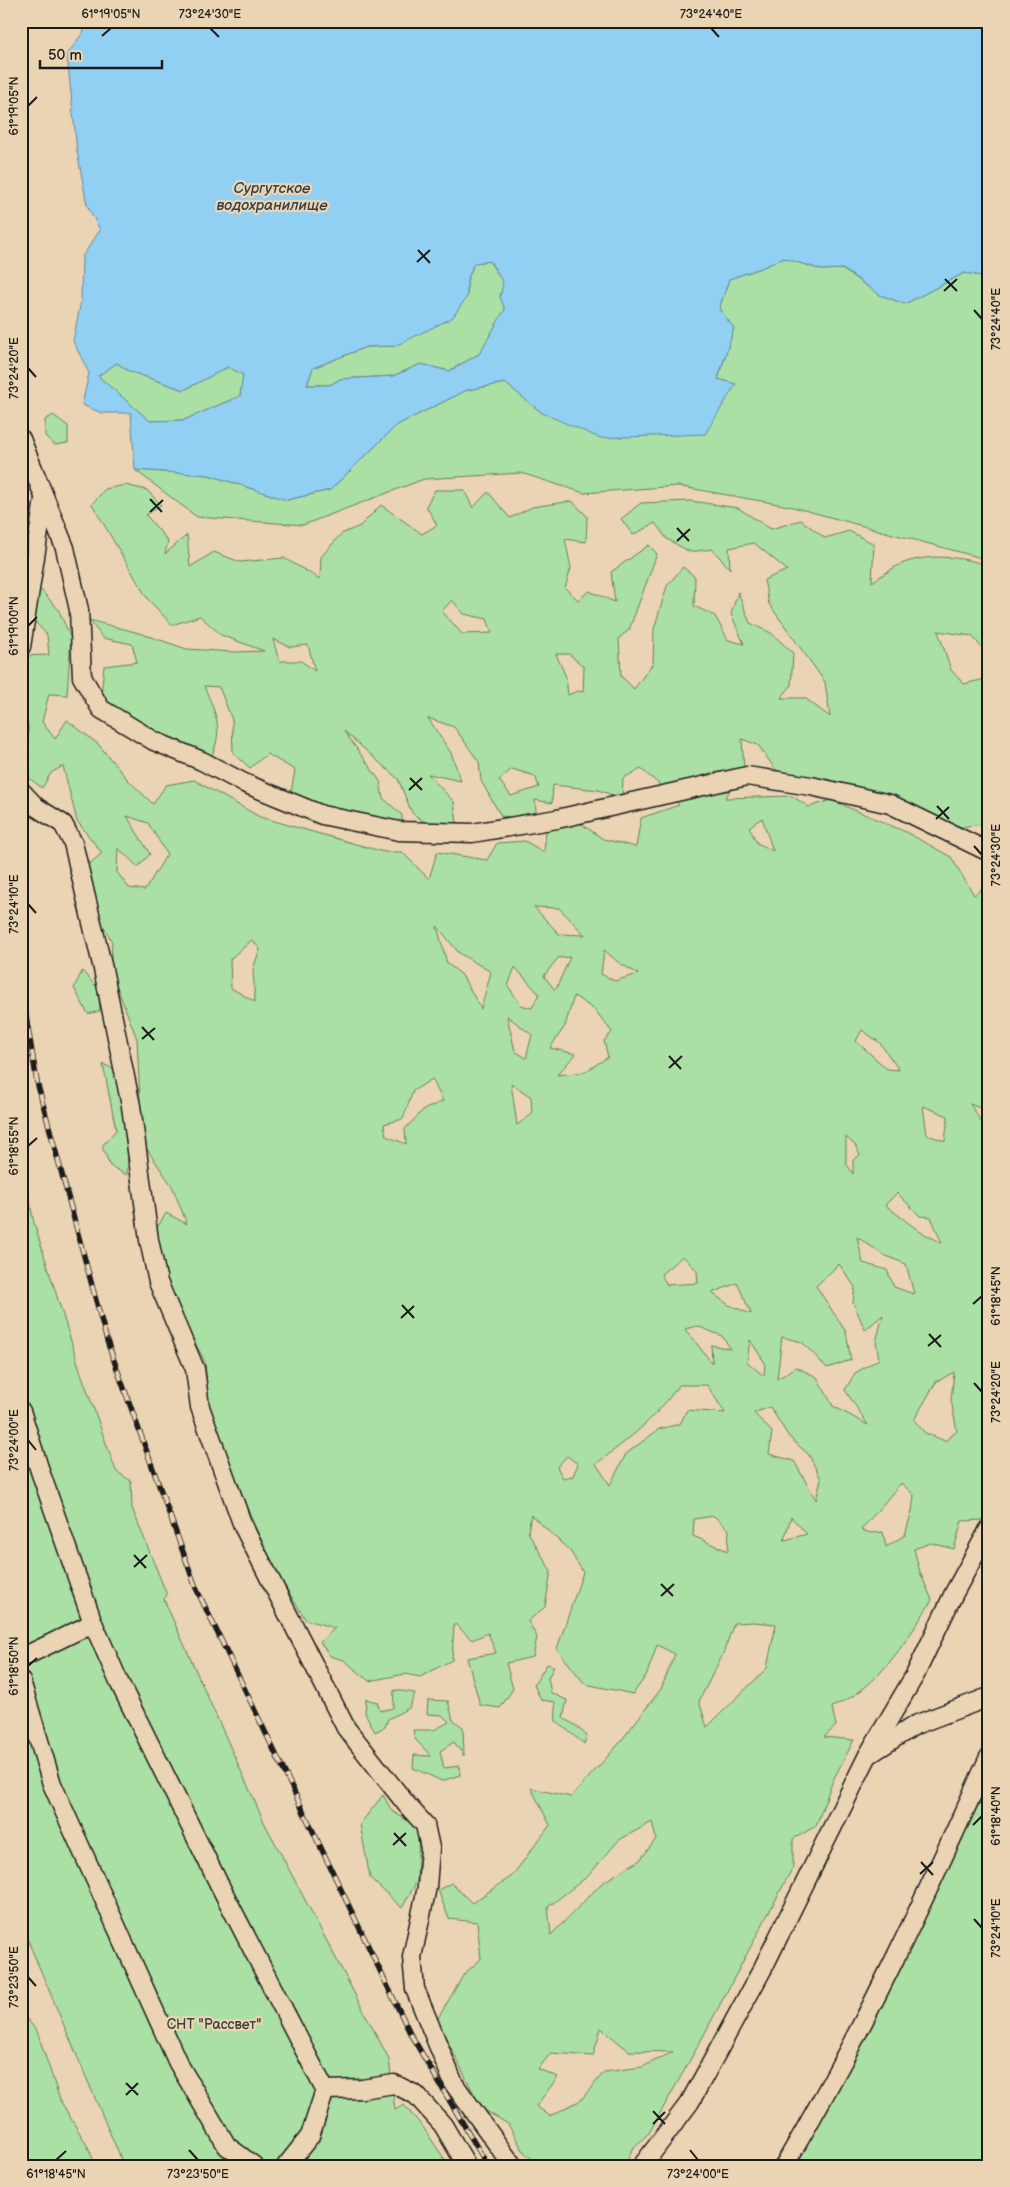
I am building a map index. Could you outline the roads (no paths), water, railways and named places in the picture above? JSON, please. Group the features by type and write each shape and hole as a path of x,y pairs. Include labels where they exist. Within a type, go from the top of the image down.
{"street":[{"path":"21,439 65,548 80,610 82,677 101,709 154,741 202,761 244,783 322,815 399,831 472,833 557,819 747,776 811,786 890,804 989,852"},
{"path":"21,647 44,499"},
{"path":"21,791 36,807 63,824 73,843 103,969 131,1106 149,1240 158,1282 195,1369 200,1408 243,1526 346,1728 425,1825 430,1848 428,1887 412,1957 415,1989 454,2084 513,2166"},
{"path":"21,1411 93,1623 119,1682 325,2090 310,2136 286,2166"},
{"path":"642,2166 690,2102 763,1968 868,1755 915,1675 954,1593 989,1529"},
{"path":"21,1658 93,1623"},
{"path":"21,1681 52,1784 178,2062 227,2146 254,2166"},
{"path":"868,1755 916,1725 989,1698"},
{"path":"784,2166 827,2094 915,1920 989,1757"},
{"path":"325,2090 362,2089 394,2084 416,2095 443,2125 467,2166"}],"water":[{"name":"Сургутское водохранилище","path":"91,21 989,21 989,277 964,273 905,304 880,295 843,269 822,270 784,258 729,279 719,309 734,328 718,379 736,384 705,434 600,438 542,413 505,383 467,390 397,425 330,490 287,500 209,475 135,470 131,413 102,413 82,405 89,373 73,341 81,301 82,257 100,230 87,205 77,151 67,55","holes":["490,261 503,283 500,297 505,309 479,354 449,371 421,364 393,376 340,379 330,385 307,385 313,368 366,347 395,346 452,318 467,297 467,281 474,263","117,363 129,371 184,390 228,367 243,375 240,396 184,420 150,421 98,376"]}],"railway":[{"path":"21,986 37,1082 107,1341 196,1588 411,2035 488,2166"}],"park label":[{"name":"СНТ \"Рассвет\"","path":"214,2024"}]}
